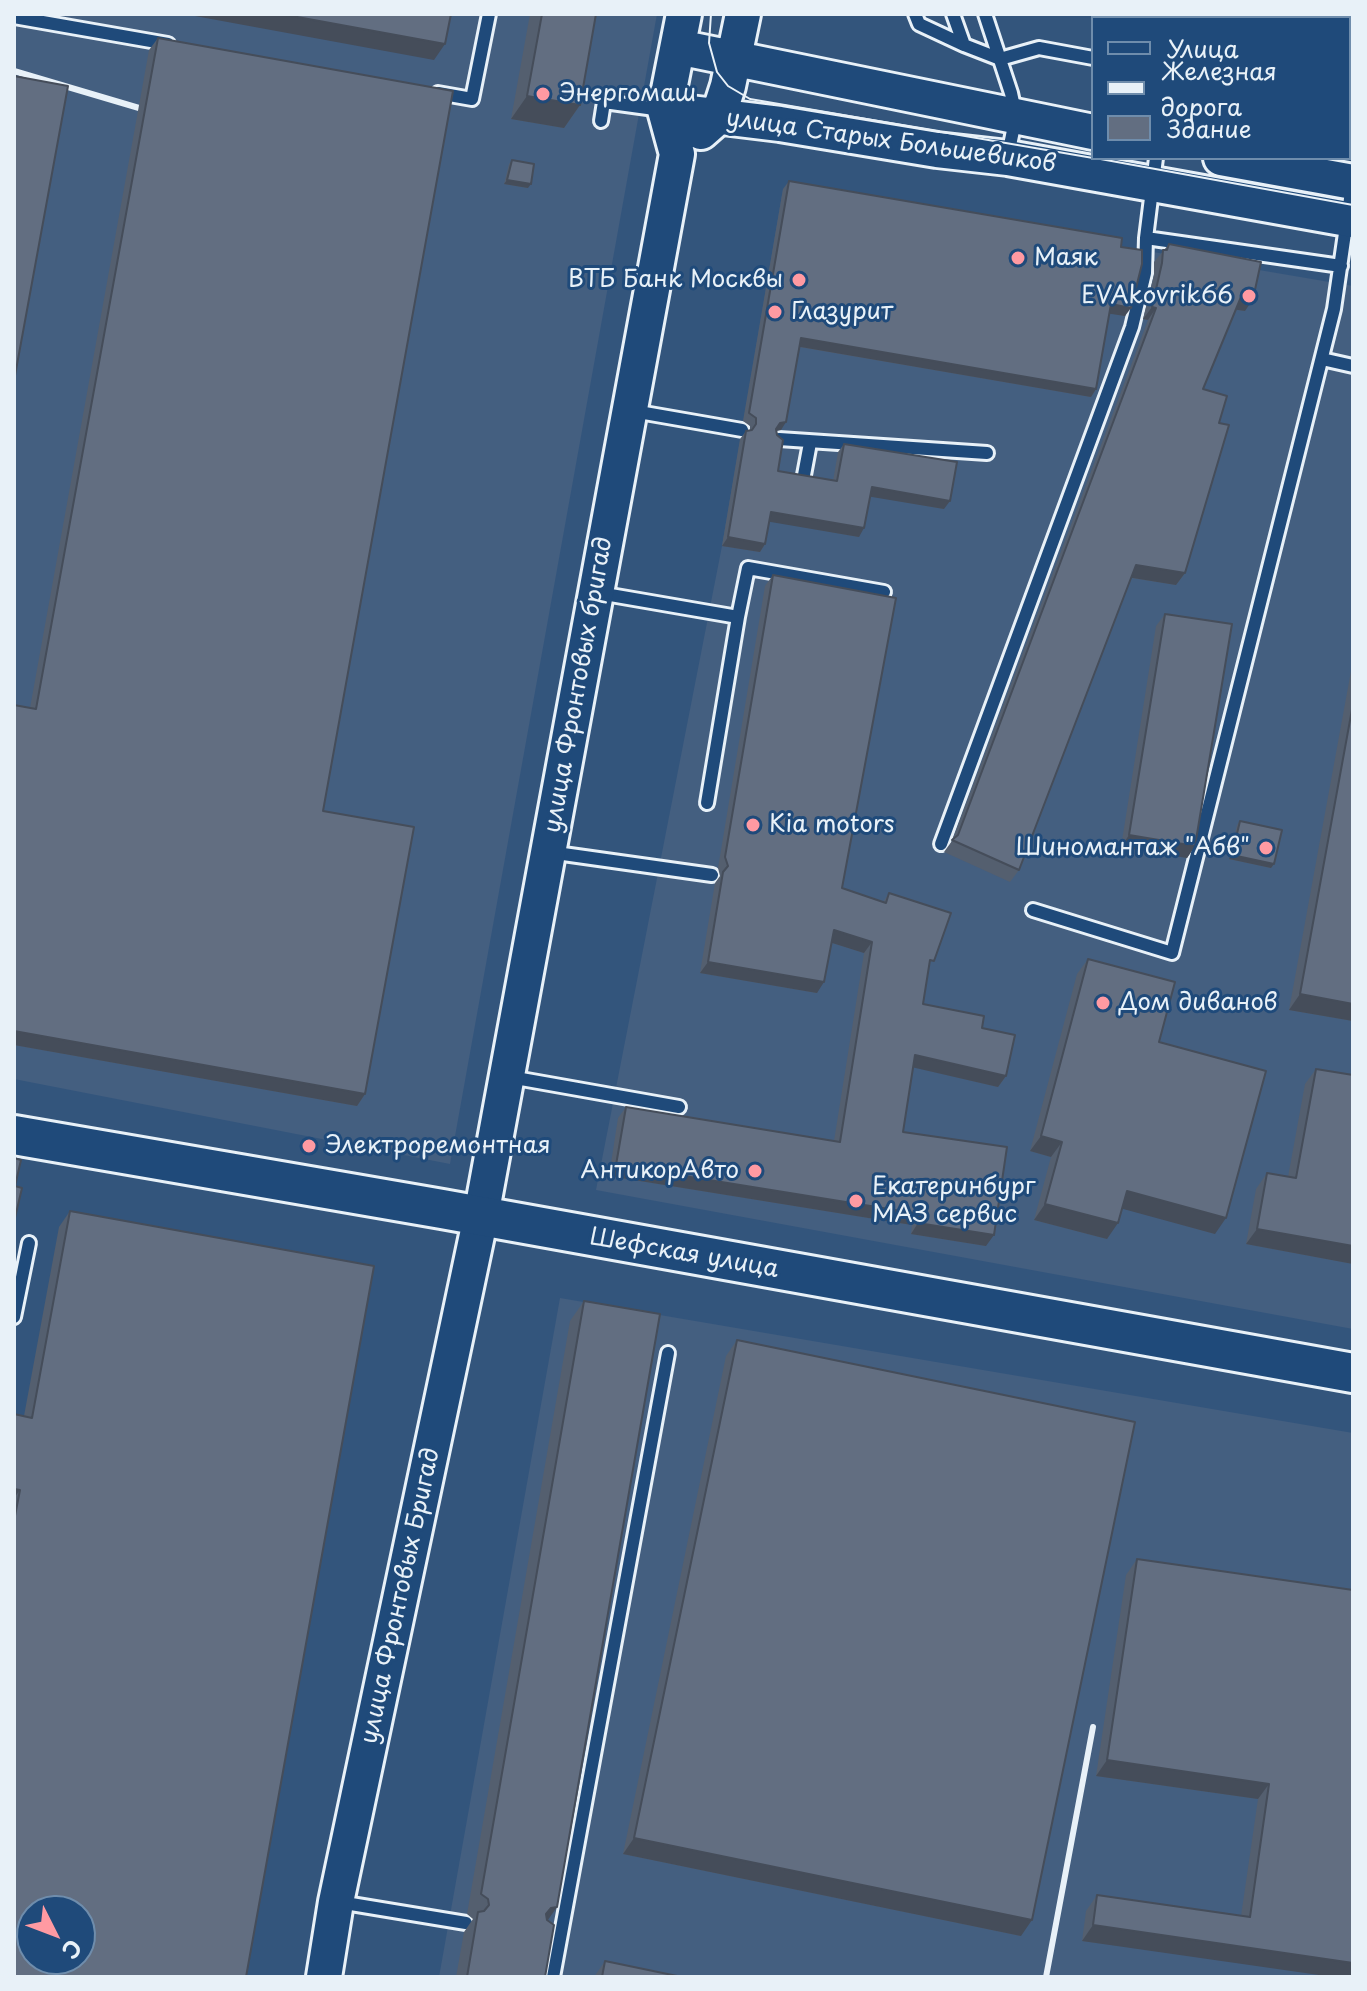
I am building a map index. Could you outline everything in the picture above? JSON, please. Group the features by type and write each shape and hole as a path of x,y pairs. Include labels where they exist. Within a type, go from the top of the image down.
{"main road":[{"path":"677,154 718,117 743,14"},
{"name":"улица Старых Большевиков","path":"681,30 734,58 790,72 1091,132"},
{"name":"улица Фронтовых бригад","path":"481,1216 677,154 665,110 681,30"},
{"name":"улица Старых Большевиков","path":"665,110 1008,158 1155,170 1349,220"},
{"path":"1232,160 1353,182"},
{"name":"Шефская улица","path":"14,1135 1353,1373"},
{"name":"улица Фронтовых Бригад","path":"324,1977 336,1902 481,1216"}],"lane":[{"path":"426,91 472,99 489,14"},
{"path":"915,14 919,24 1000,59 1039,48 1091,58"},
{"path":"953,14 964,45"},
{"path":"985,14 1016,116 1008,158"},
{"path":"14,17 182,47"},
{"path":"601,121 604,102 665,110"},
{"path":"941,844 1132,327 1145,273 1155,170"},
{"path":"1033,910 1172,953 1334,309 1353,182"},
{"path":"1146,238 1341,266"},
{"path":"1322,359 1353,366"},
{"path":"630,410 742,430"},
{"path":"779,439 987,453"},
{"path":"804,475 810,443"},
{"path":"707,803 748,568 884,592"},
{"path":"595,592 738,617"},
{"path":"548,852 712,875"},
{"path":"507,1076 679,1107"},
{"path":"14,1317 29,1243"},
{"path":"553,1977 555,1938 668,1353"},
{"path":"336,1902 466,1923"}],"shaded area":[{"path":"14,14 657,14 450,1164 14,1079"},
{"path":"783,189 1353,286 1353,1329 596,1190 722,546"},
{"path":"560,1298 1353,1433 1353,1977 439,1977"}],"building":[{"path":"281,14 451,14 445,44"},
{"name":"Энергомаш","path":"542,14 596,14 580,105 527,96"},
{"path":"158,38 453,91 323,811 414,827 365,1094 14,1031 14,705 36,709"},
{"path":"14,76 68,86 14,381"},
{"path":"512,160 534,164 531,184 507,180"},
{"path":"789,181 1122,238 1121,247 1142,250 1142,264 1131,308 1111,304 1096,389 801,338 786,422 780,423 776,429 783,440 778,471 837,481 844,444 957,462 950,501 872,487 864,528 771,512 765,544 728,537 746,431 752,430 756,424 756,418 749,413"},
{"path":"1169,244 1261,262 1253,299 1241,297 1203,389 1227,396 1219,423 1229,425 1185,573 1136,565 1019,870 952,840 958,835 1156,308 1152,307 1163,250 1167,250"},
{"path":"773,575 896,598 842,888 886,903 889,893 951,913 934,961 930,960 923,1004 984,1016 982,1028 1015,1035 1006,1076 915,1055 903,1132 1007,1147 994,1235 918,1223 920,1214 616,1165 626,1107 840,1142 872,942 834,930 824,982 708,962 723,872 728,866 725,857"},
{"path":"1165,614 1232,624 1195,846 1129,835"},
{"path":"1353,704 1353,1004 1300,994"},
{"path":"1240,821 1282,830 1274,864 1232,855"},
{"path":"1088,959 1175,982 1159,1042 1266,1071 1226,1218 1127,1191 1118,1223 1045,1204 1062,1142 1041,1136"},
{"path":"1316,1069 1353,1075 1353,1246 1257,1229 1267,1173 1296,1178"},
{"path":"14,1158 21,1160 15,1186 22,1188 14,1222"},
{"path":"70,1211 374,1266 246,1977 14,1977 14,1521 20,1490 14,1489 14,1414 32,1418"},
{"path":"584,1301 660,1314 557,1907 546,1914 547,1920 554,1925 545,1977 467,1977 478,1912 489,1905 488,1899 481,1894"},
{"path":"737,1340 1135,1422 1032,1920 634,1838"},
{"path":"1137,1559 1353,1590 1353,1963 1093,1925 1097,1895 1250,1917 1269,1784 1107,1760"},
{"path":"605,1961 682,1977 602,1977"}],"tram line":[{"path":"711,14 709,43 717,72 728,86 750,99 1091,158"},
{"path":"1106,160 1353,205"}],"railway":[{"path":"14,71 139,108"},
{"path":"1046,1977 1093,1727"}],"place":[{"name":"Энергомаш","path":"543,94"},
{"name":"Маяк","path":"1018,258"},
{"name":"ВТБ Банк Москвы","path":"799,280"},
{"name":"EVAkovrik66","path":"1249,296"},
{"name":"Глазурит","path":"775,312"},
{"name":"Kia motors","path":"753,825"},
{"name":"Шиномантаж \"Абв\"","path":"1266,848"},
{"name":"Дом диванов","path":"1103,1003"},
{"name":"Электроремонтная","path":"309,1146"},
{"name":"АнтикорАвто","path":"755,1171"},
{"name":"Екатеринбург МАЗ сервис","path":"856,1201"}]}
